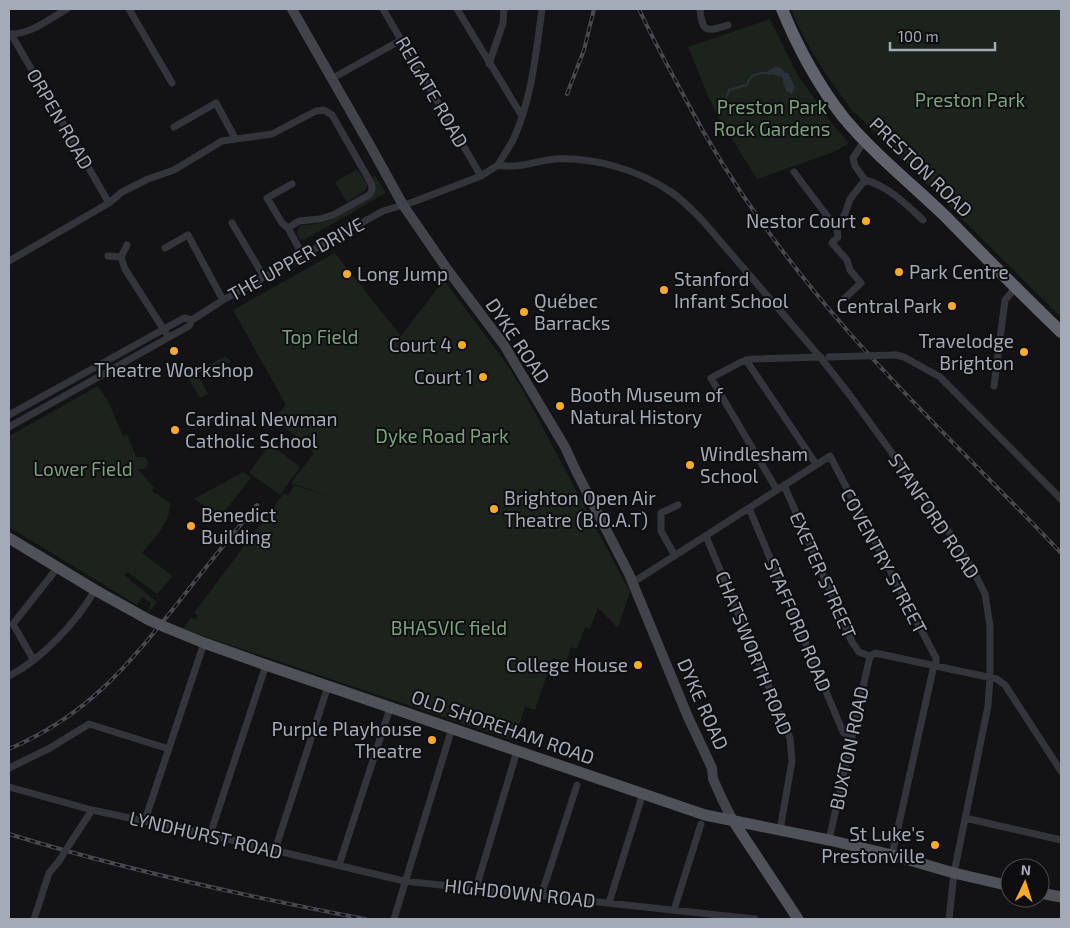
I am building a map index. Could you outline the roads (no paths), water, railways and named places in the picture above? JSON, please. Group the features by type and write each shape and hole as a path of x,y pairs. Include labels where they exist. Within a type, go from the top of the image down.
{"highway":[{"name":"PRESTON ROAD","path":"782,9 812,72 844,118 864,140 1061,332"}],"main road":[{"name":"OLD SHOREHAM ROAD","path":"9,538 149,620 204,643 266,665 711,816 829,840 1000,884"},
{"name":"DYKE ROAD","path":"732,819 797,919"}],"street":[{"path":"10,34 29,31 67,9"},
{"path":"129,9 172,84"},
{"name":"DYKE ROAD","path":"292,9 333,78 403,205 512,358 566,447 632,583 732,819"},
{"name":"REIGATE ROAD","path":"383,9 481,176"},
{"path":"457,9 522,116"},
{"path":"489,64 503,23 504,9"},
{"path":"498,165 513,140 522,116 532,78 542,9"},
{"path":"700,9 702,24 708,30 712,31 728,25"},
{"name":"ORPEN ROAD","path":"10,34 109,203"},
{"path":"333,78 401,40"},
{"path":"174,127 216,103 235,138"},
{"path":"9,261 109,203 122,192 148,179 168,174 222,141 272,134 320,110 327,110 332,115 371,182 371,192 369,195 333,215 315,220 299,221 288,228"},
{"path":"864,140 854,154 853,162 865,180 878,183 905,203 923,220"},
{"name":"STANFORD ROAD","path":"498,165 508,167 551,160 578,159 621,169 659,184 677,196 692,210 820,357 883,440 972,568 987,604 990,626 990,677 988,706 954,873 949,919"},
{"name":"THE UPPER DRIVE","path":"9,427 169,338 189,326 192,320 223,300 383,211 481,176 498,165"},
{"path":"794,172 837,229 838,237 832,243 847,260 850,270 861,283 844,300"},
{"path":"837,229 850,199 865,180"},
{"path":"292,184 267,198 282,223 288,228 302,256"},
{"path":"232,223 264,278"},
{"path":"165,248 188,235 223,300"},
{"path":"127,245 121,258 125,269 169,338"},
{"path":"108,256 121,258"},
{"path":"994,386 1005,300 1016,287"},
{"name":"THE UPPER DRIVE","path":"9,415 184,318 192,320"},
{"path":"777,490 711,378 746,360 757,358 896,355 904,357 940,377 1061,499"},
{"path":"632,583 816,464 746,360"},
{"name":"COVENTRY STREET","path":"816,464 830,456 934,655 935,665"},
{"name":"EXETER STREET","path":"784,485 852,642 859,652 870,656"},
{"path":"674,556 661,532 661,513 678,505"},
{"name":"STAFFORD ROAD","path":"748,508 843,732 852,737"},
{"name":"CHATSWORTH ROAD","path":"706,536 790,738 792,761 780,830"},
{"path":"34,659 13,624 58,567"},
{"path":"9,676 34,659 69,626 95,590"},
{"path":"145,820 204,643"},
{"path":"870,656 876,652 997,679 1005,685 1061,771"},
{"name":"BUXTON ROAD","path":"829,840 870,656"},
{"path":"210,835 266,665"},
{"path":"892,855 935,665"},
{"path":"275,850 328,686"},
{"path":"339,865 390,708"},
{"path":"9,768 50,748 89,724 169,749"},
{"path":"395,917 404,881 452,728"},
{"path":"476,888 517,751"},
{"path":"541,896 577,785"},
{"name":"LYNDHURST ROAD","path":"9,787 92,810 145,820 404,881"},
{"path":"609,903 642,793"},
{"path":"711,816 720,807 722,799"},
{"path":"34,919 49,873 60,861 92,810"},
{"path":"965,818 1061,840"},
{"path":"674,910 701,824"},
{"name":"HIGHDOWN ROAD","path":"404,881 755,919"}],"waterway":[{"path":"725,101 729,90 747,85 754,76 765,73"}],"railway":[{"path":"567,94 584,50 594,9"},
{"path":"639,9 703,131 721,161 759,219 801,275 846,329 898,386 1061,553"},
{"path":"9,749 37,736 62,720 85,704 105,686 143,646 257,505"},
{"path":"9,834 97,859 186,881 365,919"}],"place":[{"name":"Nestor Court","path":"866,221"},
{"name":"Park Centre","path":"899,272"},
{"name":"Long Jump","path":"347,274"},
{"name":"Stanford Infant School","path":"664,290"},
{"name":"Central Park","path":"952,306"},
{"name":"Québec Barracks","path":"524,312"},
{"name":"Court 4","path":"462,345"},
{"name":"Theatre Workshop","path":"174,351"},
{"name":"Travelodge Brighton","path":"1024,352"},
{"name":"Court 1","path":"483,377"},
{"name":"Booth Museum of Natural History","path":"560,406"},
{"name":"Cardinal Newman Catholic School","path":"175,430"},
{"name":"Windlesham School","path":"690,465"},
{"name":"Brighton Open Air Theatre (B.O.A.T)","path":"494,509"},
{"name":"Benedict Building","path":"191,526"},
{"name":"College House","path":"638,665"},
{"name":"Purple Playhouse Theatre","path":"432,740"},
{"name":"St Luke's Prestonville","path":"935,845"}],"park label":[{"name":"Preston Park","path":"970,100"},
{"name":"Preston Park Rock Gardens","path":"772,118"},
{"name":"Top Field","path":"320,337"},
{"name":"Dyke Road Park","path":"442,436"},
{"name":"Lower Field","path":"83,469"},
{"name":"BHASVIC field","path":"449,628"}]}
